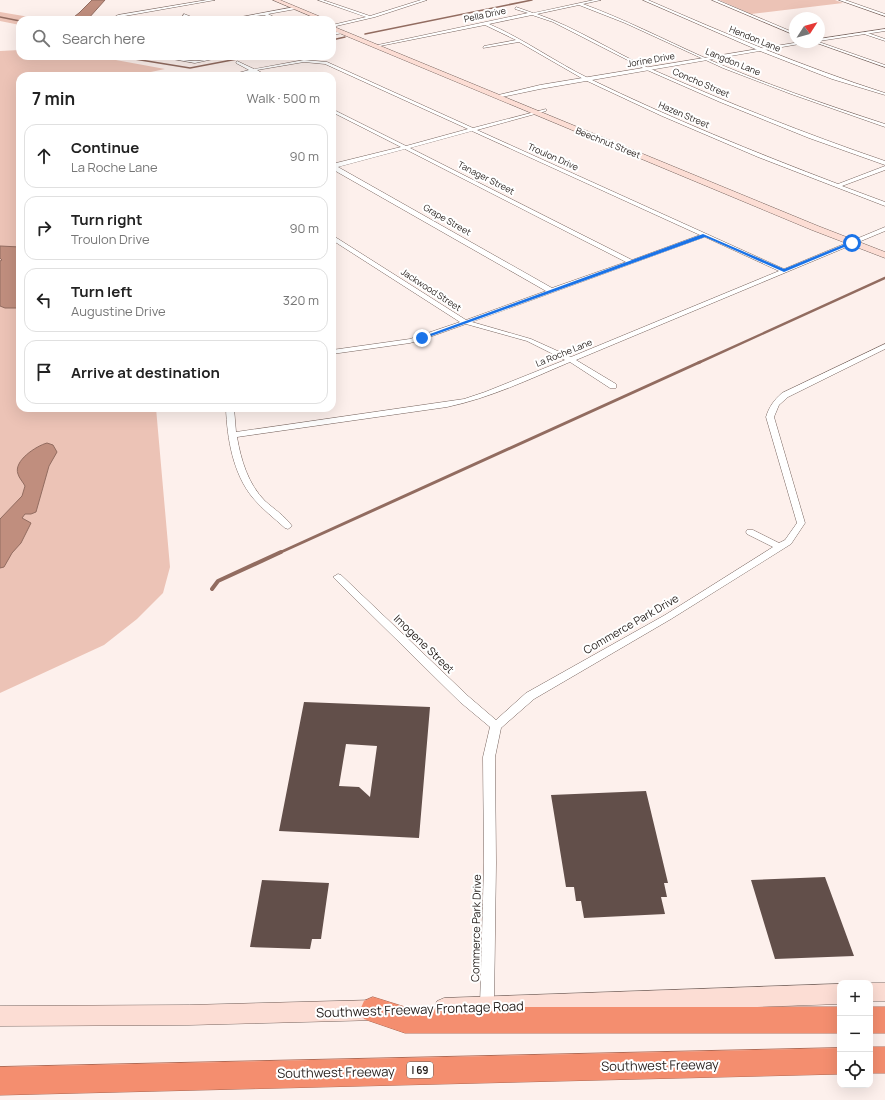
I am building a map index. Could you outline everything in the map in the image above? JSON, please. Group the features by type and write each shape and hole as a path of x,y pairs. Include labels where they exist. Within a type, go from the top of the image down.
{"highway":[{"path":"373,1010 405,1020 837,1020"},
{"path":"873,1020 885,1020"},
{"path":"873,1060 885,1060"},
{"name":"Southwest Freeway","path":"0,1081 837,1061"}],"main road":[{"path":"276,0 315,16"},
{"path":"270,2 304,16"},
{"name":"Beechnut Street","path":"336,26 384,44 885,248"},
{"name":"Beechnut Street","path":"336,27 342,32 535,113 852,243 885,255"},
{"path":"432,70 441,68"},
{"path":"621,148 631,145"},
{"path":"733,194 743,191"},
{"path":"873,992 885,992"},
{"name":"Southwest Freeway Frontage Road","path":"0,1016 136,1017 336,1013 373,1010 837,994"}],"street":[{"path":"123,16 213,0"},
{"path":"320,0 370,17"},
{"path":"336,24 370,17 425,0"},
{"name":"Pella Drive","path":"375,46 599,0"},
{"name":"Hendon Lane","path":"645,0 761,50 834,78 885,94"},
{"path":"714,0 789,31"},
{"path":"841,0 885,16"},
{"name":"Langdon Lane","path":"579,4 625,21 706,59 774,87 885,126"},
{"path":"251,16 295,8"},
{"name":"Concho Street","path":"516,8 533,13 572,30 648,69 774,122 885,163"},
{"path":"263,14 268,16"},
{"name":"Hazen Street","path":"484,23 504,32 587,79 664,116 760,156 885,204"},
{"path":"825,39 885,30"},
{"path":"336,33 342,32"},
{"path":"865,33 885,40"},
{"path":"484,47 520,41"},
{"name":"Jorine Drive","path":"497,96 587,79 789,45"},
{"path":"825,45 885,66"},
{"path":"183,60 196,62 206,60"},
{"name":"Troulon Drive","path":"254,71 299,61 326,63 784,271"},
{"path":"237,62 254,71"},
{"path":"249,72 254,71"},
{"path":"336,165 544,110"},
{"name":"Tanager Street","path":"336,112 632,262"},
{"name":"Grape Street","path":"336,168 552,291"},
{"path":"837,186 885,168"},
{"name":"La Roche Lane","path":"232,435 454,404 488,394 885,229"},
{"path":"336,351 410,342 705,235"},
{"name":"Jackwood Street","path":"336,240 465,322 529,340 571,360 613,386"},
{"name":"Commerce Park Drive","path":"487,1006 490,863 489,757 496,726 530,696 668,617 788,542 801,523 770,417 772,409 776,401 785,395 885,346"},
{"path":"230,412 232,435 245,480 256,495 288,526"},
{"path":"750,532 779,547"},
{"name":"Imogene Street","path":"338,577 464,699 496,726"}],"shaded area":[{"path":"92,0 105,0 91,16 75,16"},
{"path":"719,0 835,0 843,3 751,14"},
{"path":"0,12 24,16 16,16 16,24 0,21"},
{"path":"16,50 16,60 116,60 165,69 151,72 16,72 16,412 156,412 170,567 163,593 137,619 104,645 0,693 0,51"},
{"path":"0,246 16,247 16,308 5,308 0,306 0,261 2,260 0,258"},
{"path":"47,443 53,445 57,452 49,466 36,512 25,514 22,518 31,523 21,543 12,553 4,567 0,568 0,519 22,496 25,486 19,477 17,469 22,459 26,455 37,447"}],"building":[{"path":"304,702 430,707 419,838 279,831","holes":["346,744 377,746 370,797 359,787 339,786"]},
{"path":"646,791 668,883 664,883 667,897 661,897 665,914 584,918 581,901 576,901 574,887 566,887 551,795"},
{"path":"825,877 854,956 775,959 751,880"},
{"path":"262,880 329,883 321,939 312,939 310,949 250,947"}],"waterway":[{"path":"365,34 532,0"},
{"path":"0,17 16,20"},
{"path":"336,39 345,37"},
{"path":"141,60 190,68 232,60"},
{"path":"698,363 885,278"},
{"path":"279,553 700,362"},
{"path":"212,589 218,581 281,552"}],"route":[{"path":"422,338 705,235 784,271 852,243"}]}
